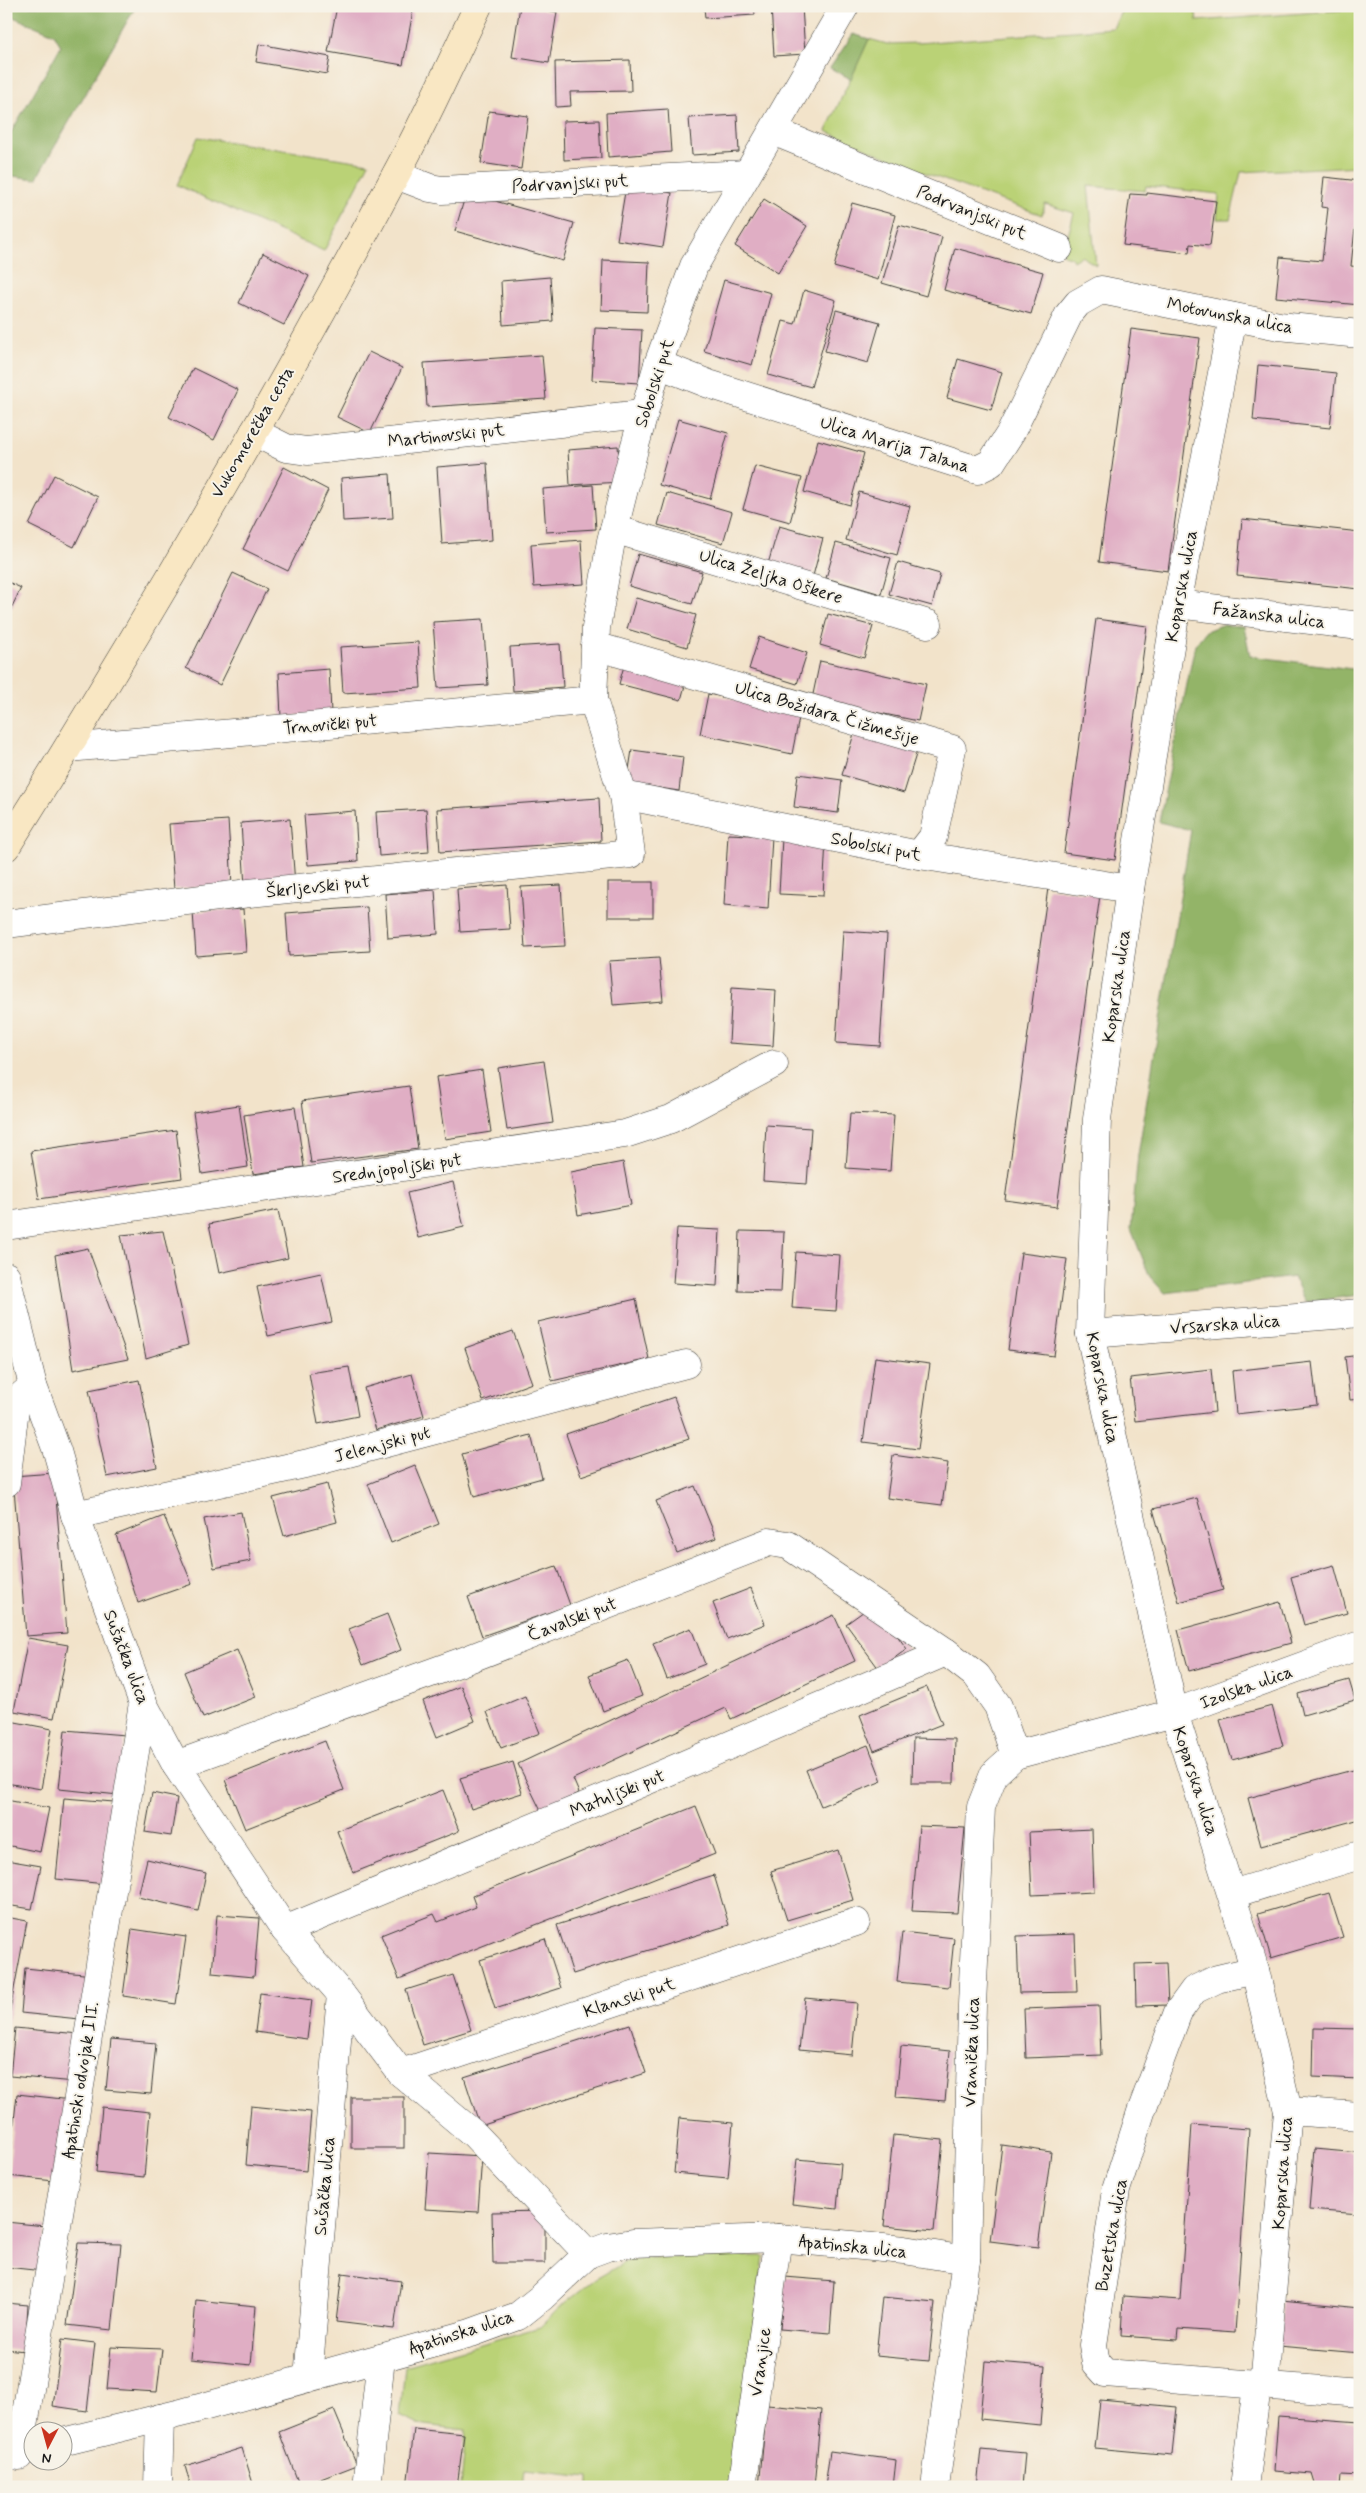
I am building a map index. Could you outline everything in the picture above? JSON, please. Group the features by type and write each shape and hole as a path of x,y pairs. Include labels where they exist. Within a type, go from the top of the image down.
{"street":[{"name":"Vukomerečka cesta","path":"6,847 68,748 254,432 396,175 478,6"},
{"name":"Sobolski put","path":"631,854 623,795 592,700 596,628 614,530 642,414 694,266 845,6"},
{"name":"Podrvanjski put","path":"773,131 1059,248"},
{"name":"Podrvanjski put","path":"396,175 430,188 442,190 746,174"},
{"name":"Ulica Marija Talana","path":"658,364 709,384 977,470 991,463 1011,432 1069,314 1078,304 1101,290"},
{"name":"Motovunska ulica","path":"1101,290 1279,326 1360,334"},
{"name":"Koparska ulica","path":"1233,317 1177,604 1130,889 1097,1119 1090,1334 1174,1713 1255,1970 1288,2111 1261,2386"},
{"name":"Martinovski put","path":"254,432 286,448 306,450 642,414"},
{"name":"Ulica Željka Oškere","path":"614,530 928,624"},
{"name":"Fažanska ulica","path":"1177,604 1360,626"},
{"name":"Ulica Božidara Čižmešije","path":"595,646 952,749 933,836 919,855"},
{"name":"Trnovički put","path":"68,748 592,700"},
{"name":"Sobolski put","path":"623,795 919,855 1130,889"},
{"name":"Škrljevski put","path":"6,924 249,893 631,854"},
{"name":"Srednjopoljski put","path":"6,1226 625,1134 671,1119 774,1064"},
{"name":"Sušačka ulica","path":"6,1276 33,1386 57,1451 75,1515 144,1704 176,1765 285,1930 340,1994 401,2073 475,2135 588,2254"},
{"name":"Vrsarska ulica","path":"1090,1334 1360,1313"},
{"name":"Jelenjski put","path":"75,1515 318,1461 686,1364"},
{"path":"6,1483 15,1408 20,1397 33,1386"},
{"name":"Čavalski put","path":"176,1765 461,1662 769,1542 788,1545 946,1652"},
{"name":"Izolska ulica","path":"1015,1755 1174,1713 1360,1645"},
{"path":"946,1652 977,1676 998,1706 1015,1755"},
{"name":"Matuljski put","path":"285,1930 665,1773 946,1652"},
{"name":"Apatinski odvojak III.","path":"19,2456 144,1704"},
{"name":"Vranička ulica","path":"935,2487 966,2260 973,1986 981,1807 994,1774 1015,1755"},
{"path":"1232,1894 1360,1855"},
{"name":"Klanski put","path":"401,2073 856,1922"},
{"name":"Buzetska ulica","path":"1255,1970 1217,1979 1194,1990 1178,2012 1141,2112 1116,2190 1093,2345 1096,2363 1106,2373 1360,2393"},
{"name":"Sušačka ulica","path":"308,2378 340,1994"},
{"path":"1288,2111 1360,2116"},
{"name":"Apatinska ulica","path":"72,2440 160,2418 381,2358 470,2333 518,2316 542,2297 588,2254 607,2247 633,2243 778,2238 904,2250 966,2260"},
{"name":"Vranjice","path":"742,2487 778,2238"},
{"path":"367,2487 381,2358"},
{"path":"1244,2487 1261,2386"},
{"path":"158,2487 160,2418"}],"green space":[{"path":"6,6 136,6 36,179 12,176 6,173 6,141 61,46 54,34 6,14"},
{"path":"1124,6 1195,6 1197,21 1360,9 1360,166 1241,172 1230,219 1217,219 1219,194 1146,186 1145,191 1088,186 1096,265 1081,256 1073,261 1071,257 1063,255 1074,213 1045,204 1042,215 911,168 826,131 869,39 887,44 918,43 1113,28"},
{"path":"853,34 869,39 851,79 830,68"},
{"path":"198,137 369,163 324,251 177,185"},
{"path":"1221,625 1244,626 1250,656 1360,670 1360,1295 1305,1302 1294,1277 1165,1293 1150,1277 1131,1229 1138,1155 1191,830 1159,822 1195,645 1206,631"},
{"path":"764,2256 732,2487 589,2487 589,2477 524,2470 522,2487 461,2487 466,2430 417,2424 400,2416 405,2366 540,2327 559,2308 594,2280 627,2261 644,2258"}],"building":[{"path":"337,6 384,6 413,11 403,65 328,52"},
{"path":"520,6 557,12 549,63 512,57"},
{"path":"704,6 754,6 755,15 705,18"},
{"path":"771,6 802,6 805,54 774,56"},
{"path":"259,44 330,57 327,74 256,62"},
{"path":"630,60 631,91 570,92 571,106 556,107 555,62"},
{"path":"668,109 671,152 608,157 606,113"},
{"path":"489,111 528,116 521,169 481,163"},
{"path":"737,115 739,152 692,155 689,118"},
{"path":"599,120 601,158 564,160 563,121"},
{"path":"1324,177 1360,181 1360,228 1355,228 1351,266 1360,267 1360,305 1276,297 1280,257 1322,261 1328,208 1321,207"},
{"path":"626,186 672,193 663,247 617,240"},
{"path":"466,193 574,223 563,261 455,231"},
{"path":"1147,193 1216,201 1210,246 1190,244 1189,253 1123,245 1130,194 1147,195"},
{"path":"764,199 807,226 778,273 735,246"},
{"path":"852,203 895,215 878,280 834,267"},
{"path":"899,225 942,237 926,296 882,283"},
{"path":"955,248 1043,272 1031,314 944,290"},
{"path":"263,253 309,276 284,325 239,303"},
{"path":"603,260 649,262 647,312 601,310"},
{"path":"550,277 553,321 503,325 501,281"},
{"path":"724,280 771,293 752,365 704,351"},
{"path":"804,290 836,300 811,387 768,375 783,321 795,324"},
{"path":"836,310 880,322 868,363 825,351"},
{"path":"595,328 642,330 639,383 592,380"},
{"path":"1131,329 1200,338 1168,571 1099,562"},
{"path":"369,352 402,368 370,433 337,417"},
{"path":"542,355 546,399 427,407 424,363"},
{"path":"958,359 1002,372 991,410 947,398"},
{"path":"1258,365 1336,373 1330,428 1253,420"},
{"path":"193,368 238,390 214,440 169,417"},
{"path":"678,419 728,433 710,499 659,485"},
{"path":"818,440 864,453 850,505 804,492"},
{"path":"618,446 621,482 570,485 568,450"},
{"path":"487,463 492,540 442,544 437,467"},
{"path":"755,466 802,478 790,522 743,509"},
{"path":"284,467 328,490 288,571 243,549"},
{"path":"390,474 393,518 343,521 341,478"},
{"path":"54,475 98,497 74,547 29,525"},
{"path":"593,485 596,529 546,532 543,489"},
{"path":"859,492 910,506 897,555 846,540"},
{"path":"667,493 732,512 723,543 658,525"},
{"path":"1242,519 1360,532 1360,589 1237,576"},
{"path":"779,526 823,538 813,576 768,564"},
{"path":"581,540 584,584 534,587 531,544"},
{"path":"836,543 891,558 881,594 826,578"},
{"path":"638,554 702,572 692,604 629,586"},
{"path":"898,562 940,574 932,606 889,594"},
{"path":"233,573 267,589 220,685 186,668"},
{"path":"6,581 21,588 6,619"},
{"path":"636,598 696,615 687,647 627,629"},
{"path":"828,614 873,626 864,658 820,645"},
{"path":"483,619 488,685 438,688 433,622"},
{"path":"1096,619 1147,626 1115,860 1064,853"},
{"path":"759,637 807,653 797,684 749,669"},
{"path":"418,642 421,688 343,693 340,647"},
{"path":"560,644 563,687 513,691 510,647"},
{"path":"820,661 926,684 918,721 812,699"},
{"path":"625,662 687,678 681,700 619,684"},
{"path":"329,669 331,713 281,717 279,673"},
{"path":"708,694 800,713 792,754 700,734"},
{"path":"855,730 918,748 904,793 842,775"},
{"path":"632,750 683,757 679,791 627,783"},
{"path":"798,774 842,780 838,813 794,807"},
{"path":"599,798 601,841 440,852 437,809"},
{"path":"426,809 429,852 379,856 376,812"},
{"path":"355,811 358,861 308,865 304,815"},
{"path":"290,819 295,884 245,887 241,823"},
{"path":"228,820 232,885 174,889 169,824"},
{"path":"728,834 772,836 768,909 724,905"},
{"path":"782,838 826,840 823,896 779,894"},
{"path":"608,882 653,882 653,917 608,917"},
{"path":"507,885 510,929 460,932 457,889"},
{"path":"561,885 565,946 525,948 521,887"},
{"path":"1048,888 1100,895 1057,1207 1005,1200"},
{"path":"435,890 438,934 388,938 385,894"},
{"path":"367,907 370,951 289,956 286,913"},
{"path":"243,909 246,952 196,956 193,912"},
{"path":"843,931 887,934 880,1046 836,1043"},
{"path":"659,958 663,1001 613,1005 609,961"},
{"path":"732,987 776,990 773,1046 729,1043"},
{"path":"544,1061 553,1123 507,1130 498,1068"},
{"path":"482,1070 491,1132 445,1139 436,1077"},
{"path":"409,1086 418,1149 311,1163 302,1101"},
{"path":"239,1105 248,1167 202,1174 193,1112"},
{"path":"295,1107 304,1167 253,1174 244,1115"},
{"path":"850,1113 894,1115 890,1171 846,1168"},
{"path":"766,1125 811,1128 807,1184 763,1181"},
{"path":"176,1130 182,1178 39,1199 31,1151"},
{"path":"623,1162 631,1205 578,1215 571,1172"},
{"path":"453,1182 464,1227 418,1238 407,1193"},
{"path":"278,1210 288,1258 219,1273 209,1224"},
{"path":"677,1228 720,1230 717,1286 673,1283"},
{"path":"163,1231 188,1345 146,1358 121,1235"},
{"path":"740,1231 784,1232 781,1292 738,1291"},
{"path":"88,1248 128,1359 73,1370 55,1255"},
{"path":"796,1252 840,1255 836,1311 792,1308"},
{"path":"1021,1253 1067,1259 1054,1356 1008,1350"},
{"path":"321,1273 332,1322 268,1336 257,1287"},
{"path":"636,1299 649,1359 552,1381 538,1322"},
{"path":"513,1331 532,1383 483,1401 465,1348"},
{"path":"1360,1355 1360,1399 1350,1400 1345,1357"},
{"path":"875,1357 930,1364 918,1449 863,1442"},
{"path":"1312,1362 1317,1405 1236,1414 1232,1371"},
{"path":"349,1367 358,1416 318,1424 309,1373"},
{"path":"1211,1369 1215,1412 1135,1421 1130,1378"},
{"path":"412,1374 424,1416 376,1430 364,1388"},
{"path":"139,1380 157,1467 107,1477 89,1390"},
{"path":"674,1397 689,1439 581,1476 566,1434"},
{"path":"531,1435 542,1478 474,1497 462,1454"},
{"path":"893,1455 948,1463 942,1505 887,1498"},
{"path":"415,1465 439,1524 391,1543 368,1484"},
{"path":"54,1473 67,1633 26,1636 13,1476"},
{"path":"327,1484 337,1522 284,1536 273,1498"},
{"path":"695,1486 716,1538 677,1553 656,1501"},
{"path":"1197,1498 1223,1590 1179,1602 1153,1509"},
{"path":"241,1512 251,1561 214,1568 204,1519"},
{"path":"164,1516 192,1584 138,1603 116,1535"},
{"path":"1334,1565 1347,1613 1304,1625 1291,1577"},
{"path":"556,1566 570,1605 482,1636 468,1597"},
{"path":"751,1588 765,1624 727,1639 713,1603"},
{"path":"1280,1602 1291,1643 1189,1671 1178,1630"},
{"path":"874,1604 907,1649 879,1669 846,1624"},
{"path":"387,1614 401,1650 363,1665 349,1629"},
{"path":"834,1615 855,1661 731,1719 726,1708 573,1779 579,1793 541,1811 518,1764"},
{"path":"691,1628 705,1664 667,1679 653,1643"},
{"path":"28,1638 68,1645 54,1718 14,1711"},
{"path":"237,1650 256,1697 203,1718 184,1672"},
{"path":"628,1660 642,1696 603,1711 589,1675"},
{"path":"1349,1680 1355,1700 1303,1715 1298,1694"},
{"path":"461,1686 475,1721 437,1737 423,1701"},
{"path":"927,1687 942,1724 874,1751 860,1715"},
{"path":"525,1696 540,1733 501,1748 487,1712"},
{"path":"1272,1706 1283,1746 1232,1760 1220,1720"},
{"path":"10,1721 52,1729 41,1789 6,1783 6,1739"},
{"path":"65,1730 125,1735 119,1795 59,1789"},
{"path":"913,1738 955,1739 954,1783 912,1783"},
{"path":"325,1741 344,1790 245,1829 225,1780"},
{"path":"868,1745 882,1781 821,1806 806,1770"},
{"path":"513,1762 522,1793 471,1809 460,1778"},
{"path":"1360,1768 1360,1819 1261,1846 1248,1798"},
{"path":"443,1790 459,1831 353,1873 337,1831"},
{"path":"152,1793 177,1798 171,1836 145,1832"},
{"path":"64,1798 114,1802 106,1884 56,1879"},
{"path":"6,1800 49,1808 40,1852 6,1845"},
{"path":"696,1806 715,1854 399,1979 381,1935 434,1914 438,1922 476,1907 472,1896"},
{"path":"919,1826 965,1828 957,1913 912,1911"},
{"path":"1092,1829 1094,1892 1032,1895 1029,1832"},
{"path":"838,1850 853,1900 787,1920 771,1871"},
{"path":"147,1859 206,1873 198,1911 138,1897"},
{"path":"6,1860 41,1866 32,1909 6,1905"},
{"path":"714,1875 729,1925 573,1974 557,1925"},
{"path":"1329,1893 1343,1937 1271,1958 1258,1914"},
{"path":"217,1915 259,1918 254,1977 212,1973"},
{"path":"6,1917 27,1921 7,2026 6,2026"},
{"path":"132,1929 186,1937 176,2004 123,1996"},
{"path":"902,1932 954,1938 949,1987 897,1982"},
{"path":"1075,1934 1077,1992 1019,1993 1017,1936"},
{"path":"545,1939 561,1988 495,2009 480,1960"},
{"path":"1166,1963 1168,2005 1136,2006 1135,1964"},
{"path":"25,1968 93,1975 89,2020 21,2013"},
{"path":"453,1975 471,2030 423,2045 406,1990"},
{"path":"260,1993 312,2000 307,2039 255,2032"},
{"path":"805,1998 857,2003 852,2055 799,2050"},
{"path":"1099,2006 1101,2055 1026,2058 1024,2009"},
{"path":"630,2024 646,2073 480,2126 464,2077"},
{"path":"15,2028 79,2034 74,2082 10,2076"},
{"path":"1314,2028 1360,2029 1360,2079 1313,2077"},
{"path":"111,2039 156,2043 151,2094 106,2090"},
{"path":"901,2046 950,2051 945,2101 896,2097"},
{"path":"17,2094 72,2100 63,2182 8,2176"},
{"path":"351,2097 404,2097 404,2148 351,2148"},
{"path":"251,2106 311,2112 306,2171 246,2165"},
{"path":"102,2107 150,2112 144,2177 96,2172"},
{"path":"679,2118 733,2123 728,2178 674,2173"},
{"path":"1192,2125 1249,2129 1235,2333 1178,2329 1177,2340 1121,2336 1123,2296 1180,2300"},
{"path":"893,2135 943,2140 934,2231 884,2226"},
{"path":"1002,2145 1051,2152 1038,2247 990,2241"},
{"path":"1314,2149 1360,2153 1360,2214 1309,2210"},
{"path":"429,2153 482,2156 478,2212 425,2209"},
{"path":"797,2159 841,2163 837,2209 792,2204"},
{"path":"545,2211 545,2263 493,2263 492,2212"},
{"path":"6,2222 45,2226 43,2271 6,2267"},
{"path":"78,2243 121,2244 112,2330 67,2325"},
{"path":"342,2273 401,2281 394,2329 336,2322"},
{"path":"785,2277 834,2281 830,2333 780,2329"},
{"path":"882,2297 935,2302 929,2361 876,2356"},
{"path":"196,2300 256,2306 251,2365 191,2359"},
{"path":"1282,2300 1360,2308 1360,2353 1278,2346"},
{"path":"6,2303 28,2305 25,2351 6,2349"},
{"path":"62,2339 95,2343 87,2411 53,2406"},
{"path":"111,2347 162,2349 157,2392 107,2389"},
{"path":"985,2361 1045,2366 1040,2425 980,2419"},
{"path":"1100,2400 1177,2407 1172,2455 1095,2448"},
{"path":"767,2405 821,2410 814,2487 759,2487"},
{"path":"334,2410 357,2465 300,2487 279,2432"},
{"path":"1278,2416 1360,2422 1360,2476 1341,2475 1340,2487 1316,2487 1312,2474 1274,2471"},
{"path":"414,2429 464,2434 457,2487 407,2487"},
{"path":"242,2448 254,2487 191,2487 185,2466"},
{"path":"981,2449 1025,2453 1022,2487 977,2487"},
{"path":"830,2451 896,2460 893,2487 825,2487"}]}
